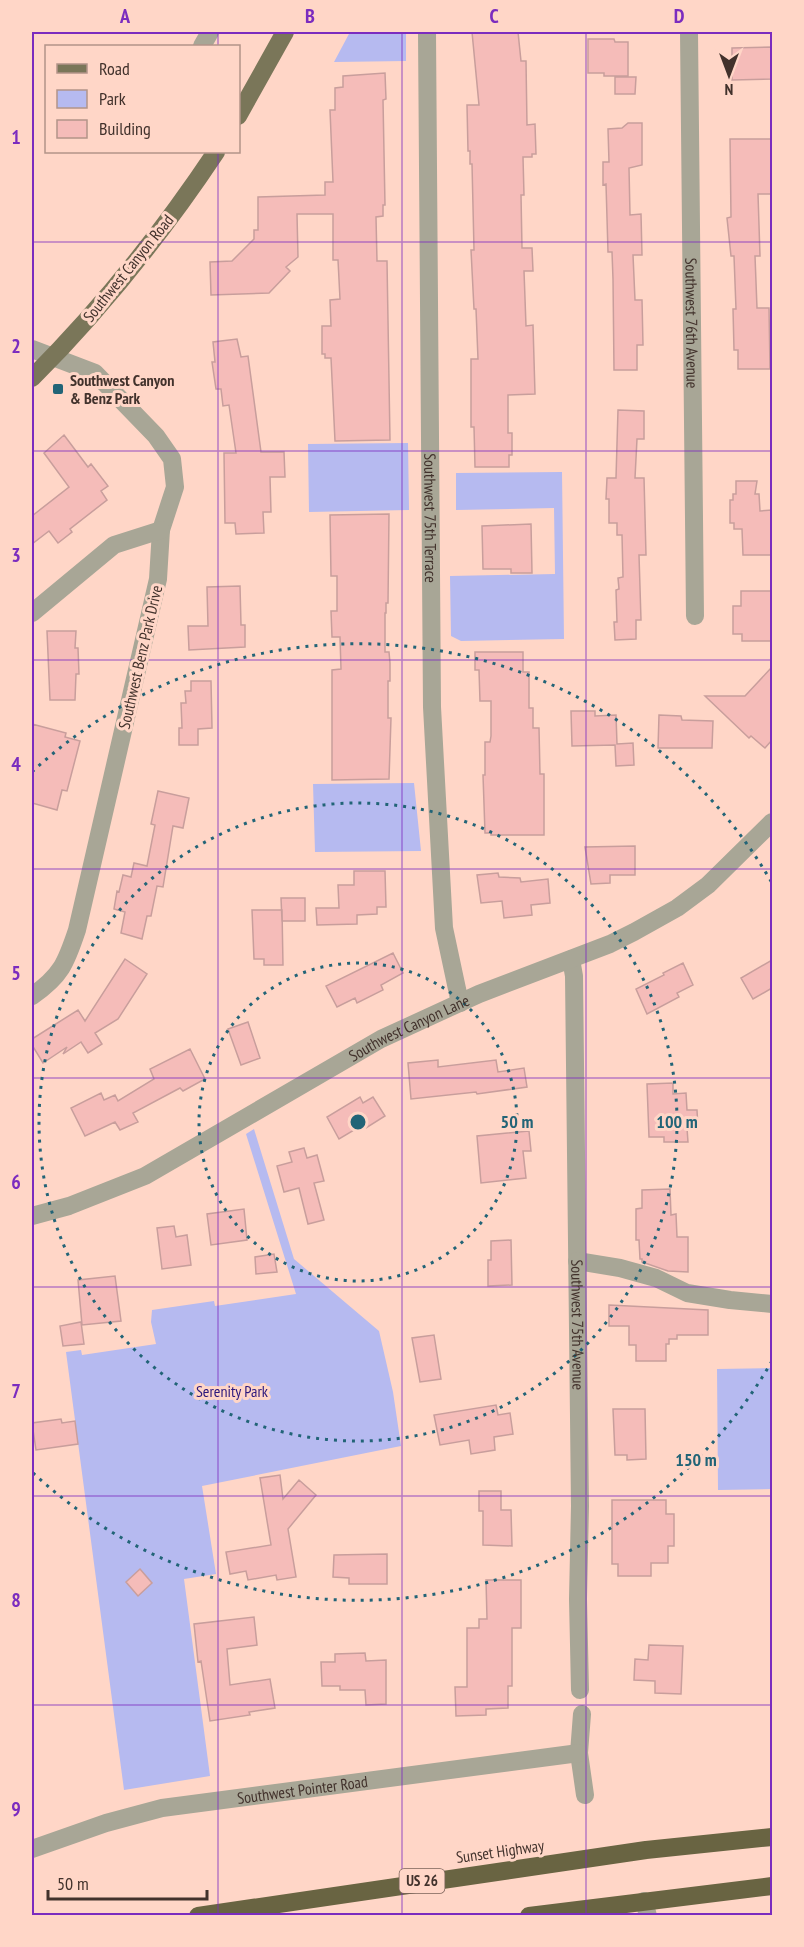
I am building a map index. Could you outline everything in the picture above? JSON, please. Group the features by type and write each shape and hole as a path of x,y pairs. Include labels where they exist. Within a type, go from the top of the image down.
{"highway":[{"name":"Sunset Highway","path":"198,1916 634,1852 772,1837"},
{"path":"529,1916 646,1908 772,1886"}],"main road":[{"path":"240,112 285,32"},
{"name":"Southwest Canyon Road","path":"32,378 124,278 161,232 215,153"}],"street":[{"name":"Southwest 75th Terrace","path":"427,32 432,707 444,928 460,1003"},
{"name":"Southwest 76th Avenue","path":"689,32 695,616"},
{"name":"Southwest Benz Park Drive","path":"32,349 95,373 156,436 172,459 175,487 161,530 158,579 77,930 62,967 51,983 32,996"},
{"path":"32,613 114,545 161,530"},
{"name":"Southwest Canyon Lane","path":"32,1216 69,1206 145,1176 381,1039 460,1003 610,945 677,908 708,885 772,822"},
{"name":"Southwest 75th Avenue","path":"571,959 580,1690"},
{"path":"576,1261 620,1268 656,1278 687,1293 772,1304"},
{"path":"582,1714 579,1753 585,1795"},
{"name":"Southwest Pointer Road","path":"32,1849 106,1823 162,1808 579,1753"}],"green space":[{"path":"350,32 406,32 406,61 334,62"},
{"path":"408,443 409,510 309,512 308,444"},
{"path":"562,472 564,639 461,641 451,636 450,576 555,574 554,508 456,510 456,473"},
{"path":"414,783 421,851 315,852 313,784"},
{"name":"Serenity Park","path":"254,1129 294,1259 379,1331 393,1392 401,1446 202,1486 216,1574 184,1579 210,1776 124,1790 66,1352 81,1350 82,1355 156,1344 151,1322 152,1310 214,1301 215,1306 296,1294 246,1134"},
{"path":"772,1368 772,1489 718,1490 717,1369"}],"building":[{"path":"472,32 518,32 521,61 526,61 527,125 535,124 536,154 532,154 532,157 523,157 524,195 521,195 522,248 532,248 533,271 524,271 526,326 533,325 535,394 508,395 508,433 512,433 512,455 509,455 509,467 475,467 474,427 471,427 471,359 478,359 471,250 474,250 472,164 470,164 470,151 468,151 467,105 479,105"},
{"path":"588,39 614,39 615,42 628,42 628,76 588,73"},
{"path":"772,47 772,79 732,80 732,48"},
{"path":"385,73 386,99 383,100 385,205 383,205 383,216 376,217 377,261 387,261 390,440 335,441 331,358 325,358 325,354 322,354 322,326 331,326 330,300 340,299 338,260 333,260 333,214 297,214 298,257 286,267 290,271 269,293 211,295 210,262 232,261 254,239 254,230 258,230 258,197 325,195 325,182 333,182 330,110 335,110 335,88 343,87 343,76"},
{"path":"615,77 636,77 635,94 615,94"},
{"path":"628,123 642,123 642,165 629,168 630,215 641,214 642,255 633,255 635,300 642,300 643,345 637,345 637,370 614,370 612,252 608,252 603,162 609,162 608,129 622,128"},
{"path":"730,139 772,139 772,194 758,194 760,256 755,256 757,308 769,308 770,369 738,369 738,350 734,350 733,309 736,309 734,256 731,256 727,218 731,217"},
{"path":"237,339 241,357 248,356 261,452 284,452 285,477 270,477 271,512 263,512 264,533 236,534 235,523 225,523 224,453 236,453 229,405 223,406 221,389 216,389 212,362 215,362 213,342"},
{"path":"618,410 644,411 644,439 637,439 635,478 644,478 646,555 639,555 641,620 636,620 636,639 615,640 616,590 619,589 618,578 623,577 622,535 617,535 617,523 609,523 609,499 606,499 607,478 616,478"},
{"path":"64,435 88,467 91,464 108,486 101,491 107,500 70,529 72,532 58,543 49,531 32,544 32,516 69,487 44,453"},
{"path":"736,481 757,481 755,494 759,494 760,511 772,510 772,555 743,555 742,529 734,529 734,523 730,523 730,500 733,500 733,494 736,494"},
{"path":"389,514 385,652 389,652 390,663 390,681 388,681 388,718 391,718 389,779 332,780 332,670 341,669 340,637 332,637 331,611 337,611 337,576 331,576 330,515"},
{"path":"531,524 532,573 511,573 511,569 483,569 482,526"},
{"path":"240,586 241,625 245,625 245,647 189,650 188,626 208,626 207,587"},
{"path":"741,591 772,591 772,641 742,641 742,634 733,634 733,606 741,606"},
{"path":"47,631 76,631 75,648 78,648 79,674 76,674 75,700 50,700"},
{"path":"475,652 523,652 523,672 529,672 529,708 533,708 533,728 539,728 540,774 544,774 544,835 485,833 483,775 485,775 485,742 490,742 491,736 491,701 480,701 479,670 475,670"},
{"path":"772,667 772,740 765,748 751,736 749,738 705,696 745,696"},
{"path":"191,681 211,681 212,728 198,729 198,745 179,745 179,728 182,728 181,703 186,703 185,691 191,691"},
{"path":"571,711 595,711 595,716 616,715 617,744 633,743 634,765 616,766 615,745 572,746"},
{"path":"659,715 681,716 682,720 713,721 712,748 658,748"},
{"path":"32,724 66,733 65,737 80,741 67,791 62,790 57,810 32,803"},
{"path":"158,791 189,798 183,828 173,826 163,887 157,886 151,916 147,916 142,939 121,933 125,912 114,909 123,875 131,877 134,863 147,866 155,825 151,824"},
{"path":"635,846 635,875 610,875 610,883 591,884 585,847"},
{"path":"354,871 385,871 386,907 377,907 377,914 357,915 357,924 317,925 316,908 339,908 338,885 354,885"},
{"path":"498,873 499,877 520,878 521,882 548,879 550,903 531,905 532,915 504,918 502,901 481,903 477,875"},
{"path":"281,898 305,898 305,921 282,921"},
{"path":"252,910 282,910 283,965 264,965 264,959 254,959"},
{"path":"393,953 403,973 381,985 383,990 357,1003 355,998 337,1007 326,986"},
{"path":"125,959 147,974 118,1019 95,1033 102,1044 88,1053 81,1042 63,1054 67,1047 43,1063 32,1045 32,1039 78,1010 85,1021"},
{"path":"772,960 772,988 753,999 741,978"},
{"path":"683,963 693,985 677,993 679,997 647,1014 636,989"},
{"path":"248,1022 260,1058 241,1065 228,1029"},
{"path":"190,1049 205,1079 183,1091 180,1088 133,1113 138,1122 120,1130 115,1122 85,1136 71,1108 101,1093 104,1100 115,1095 118,1101 154,1079 150,1069"},
{"path":"438,1060 438,1067 496,1060 498,1072 524,1068 527,1087 477,1094 476,1092 411,1099 408,1063"},
{"path":"673,1083 673,1094 686,1093 687,1110 697,1110 698,1128 687,1128 688,1142 664,1142 664,1137 649,1137 647,1084"},
{"path":"360,1097 363,1103 373,1097 385,1116 366,1128 364,1124 339,1139 327,1117"},
{"path":"529,1131 531,1151 523,1151 526,1178 481,1183 477,1136"},
{"path":"304,1148 307,1158 317,1155 324,1181 314,1183 324,1220 308,1224 299,1188 284,1192 277,1166 292,1162 289,1152"},
{"path":"670,1189 671,1215 676,1214 677,1237 688,1237 688,1272 668,1271 642,1262 640,1259 639,1240 636,1240 636,1209 642,1208 642,1190"},
{"path":"244,1209 247,1240 211,1245 207,1214"},
{"path":"174,1226 176,1237 187,1235 191,1265 162,1269 157,1228"},
{"path":"511,1240 512,1285 488,1286 491,1241"},
{"path":"274,1254 277,1272 256,1274 255,1257"},
{"path":"115,1276 121,1321 82,1325 78,1280"},
{"path":"609,1305 708,1310 708,1335 677,1335 677,1339 669,1339 669,1344 666,1344 666,1361 636,1361 636,1345 629,1345 629,1326 609,1326"},
{"path":"81,1322 84,1344 63,1346 60,1326"},
{"path":"434,1335 441,1379 420,1382 412,1338"},
{"path":"496,1405 498,1415 510,1413 513,1434 494,1437 495,1450 471,1454 469,1440 440,1445 434,1415"},
{"path":"613,1409 645,1409 646,1459 627,1460 627,1455 615,1455"},
{"path":"61,1419 62,1423 75,1421 78,1444 36,1450 32,1423"},
{"path":"280,1475 283,1499 299,1480 316,1495 288,1529 296,1577 277,1580 276,1575 248,1580 246,1571 230,1574 226,1552 271,1545 260,1478"},
{"path":"479,1491 501,1491 501,1510 511,1510 512,1546 483,1545 483,1511 479,1511"},
{"path":"612,1500 666,1500 666,1514 674,1514 674,1546 668,1546 668,1563 651,1563 651,1576 618,1576 618,1564 612,1564"},
{"path":"387,1554 387,1584 349,1584 349,1578 333,1577 334,1555"},
{"path":"140,1569 152,1583 138,1596 126,1582"},
{"path":"486,1580 521,1580 521,1628 512,1628 512,1686 508,1686 508,1708 486,1709 486,1715 456,1716 455,1687 467,1687 467,1628 479,1628 479,1619 487,1619"},
{"path":"254,1617 257,1645 227,1649 230,1685 270,1679 275,1708 249,1712 250,1715 210,1721 201,1661 198,1662 194,1624"},
{"path":"649,1645 683,1646 681,1694 655,1693 655,1681 634,1680 635,1659 648,1660"},
{"path":"365,1653 366,1661 386,1660 386,1704 366,1705 365,1690 340,1690 340,1686 322,1686 321,1662 335,1662 335,1654"}],"place":[{"name":"Southwest Canyon & Benz Park","path":"58,389"}]}
